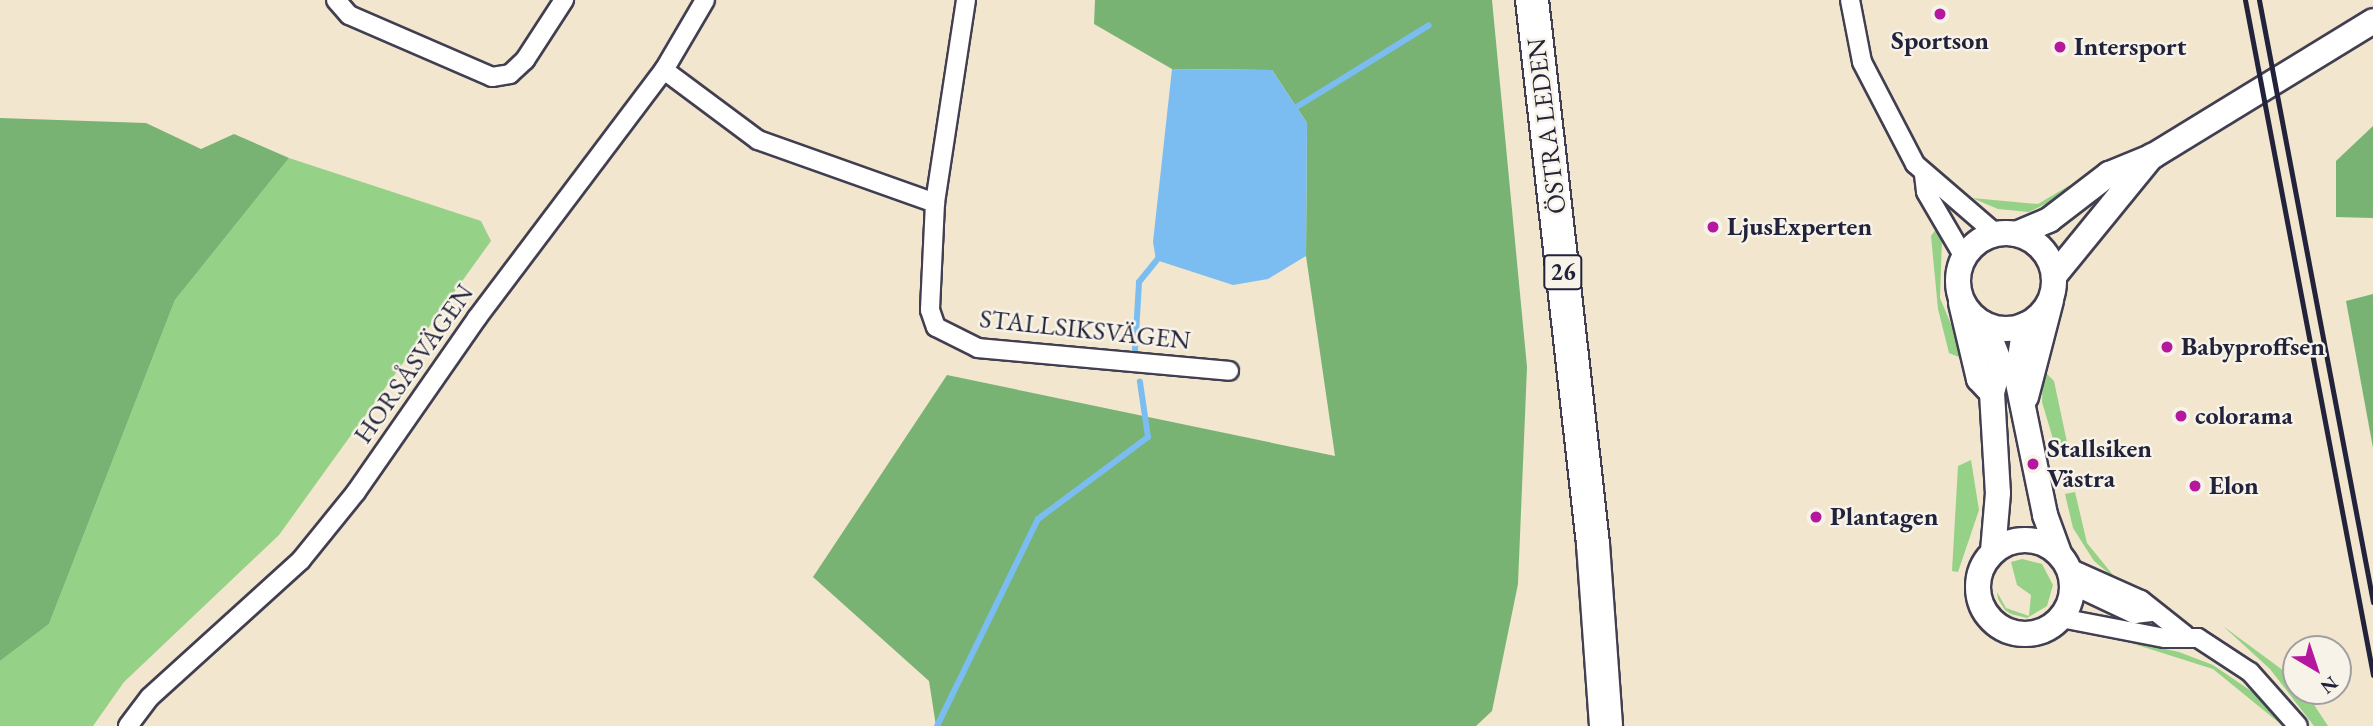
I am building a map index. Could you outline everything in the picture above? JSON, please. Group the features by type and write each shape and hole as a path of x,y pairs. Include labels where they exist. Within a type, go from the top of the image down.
{"highway":[{"name":"ÖSTRA LEDEN","path":"1532,0 1616,726"},
{"name":"ÖSTRA LEDEN","path":"1593,544 1606,726"}],"street":[{"path":"335,0 349,15 492,77 510,74 524,60 564,0"},
{"name":"HORSÅSVÄGEN","path":"128,726 150,697 309,550 664,70 705,0"},
{"name":"STALLSIKSVÄGEN","path":"966,0 935,203 930,310 936,327 953,340 978,348 1229,371"},
{"path":"1850,0 1876,97 1924,175 1926,192 1964,257 1960,295 1979,379 1992,393"},
{"path":"1964,257 2006,234 2066,210 2109,174 2153,156 2373,21"},
{"path":"664,70 758,139 935,203"},
{"path":"2061,618 2067,569 2033,464 2026,397 2017,378 2025,325 2153,156"},
{"path":"1924,175 1940,180 2006,234 2042,249 2053,286 2026,397"},
{"path":"1960,295 1985,325 2000,363 1992,393 1998,493 1993,551 1978,583 1980,603 1994,623 2027,634 2061,618 2165,638 2185,635"},
{"path":"1985,325 2025,325"},
{"path":"1993,551 2019,540 2134,614 2154,612 2185,635 2250,672 2298,726"}],"green space":[{"path":"1095,0 1492,0 1527,367 1518,584 1492,711 1476,726 936,726 929,681 813,577 947,375 1335,456 1306,256 1307,123 1272,70 1172,69 1094,24"},
{"path":"0,118 146,123 201,149 234,134 289,158 175,300 49,624 0,661"},
{"path":"2373,126 2373,218 2336,217 2336,161"},
{"path":"289,158 481,221 491,241 279,535 124,682 93,726 0,726 0,661 49,624 175,300"},
{"path":"2070,185 2060,197 2029,212 1998,209 1972,198 2038,204"},
{"path":"1936,229 1942,239 1940,298 1966,360 1949,353 1938,309 1931,236"},
{"path":"2373,294 2373,448 2346,301"},
{"path":"2043,370 2054,381 2068,447 2056,449 2042,402"},
{"path":"1971,460 1979,510 1958,572 1952,571 1958,466"},
{"path":"2075,492 2087,543 2117,580 2094,561 2073,528 2065,494"},
{"path":"2022,559 2042,564 2053,585 2047,606 2027,618 2005,610 1997,592 2006,608 2029,616 2031,595 2017,585 2011,562"},
{"path":"2223,626 2282,670 2282,685 2270,669"},
{"path":"2115,638 2179,652 2213,665 2254,693 2283,726 2213,669"},
{"path":"2298,705 2314,705 2328,726 2314,726"}],"water":[{"path":"1172,69 1272,70 1307,123 1306,256 1268,279 1233,285 1156,260 1153,242"}],"waterway":[{"path":"1290,111 1429,25"},
{"path":"1135,350 1139,282 1162,254"},
{"path":"937,726 1038,519 1148,437 1140,382"}],"railway":[{"path":"2245,0 2373,675"},
{"path":"2259,0 2373,602"}],"place":[{"name":"Sportson","path":"1940,14"},
{"name":"Intersport","path":"2060,47"},
{"name":"LjusExperten","path":"1713,227"},
{"name":"Babyproffsen","path":"2167,347"},
{"name":"colorama","path":"2181,416"},
{"name":"Stallsiken Västra","path":"2033,464"},
{"name":"Elon","path":"2195,486"},
{"name":"Plantagen","path":"1816,517"}]}
